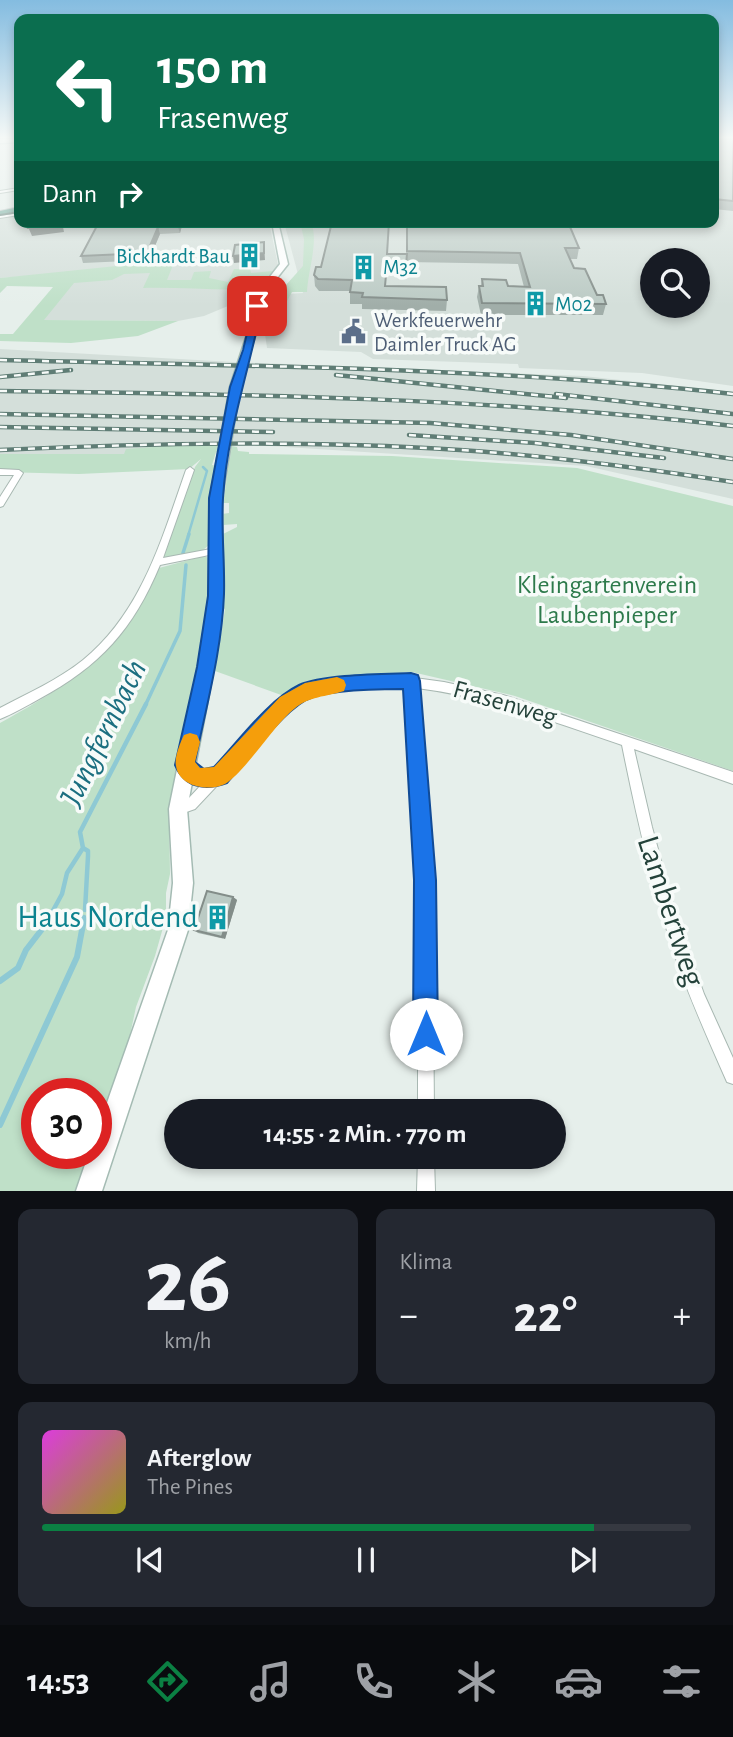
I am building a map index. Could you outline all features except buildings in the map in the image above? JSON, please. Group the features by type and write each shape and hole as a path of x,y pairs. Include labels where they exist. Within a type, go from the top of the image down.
{"street":[{"path":"89,1191 178,930 183,883 178,809 216,596 216,498 235,387 255,321 258,297 284,264 276,228"},
{"path":"0,714 87,664 132,613 155,563 190,470"},
{"path":"0,472 19,473 0,504"},
{"path":"155,563 216,551"},
{"path":"411,681 425,880 426,1099"},
{"name":"Frasenweg","path":"178,809 191,804 220,776 287,703 305,691 368,682 411,681 467,690 733,778"},
{"name":"Lambertweg","path":"627,741 641,817 670,925 733,1076"},
{"path":"185,765 194,776 204,779 220,776"},
{"path":"426,1169 426,1191"}],"shaded area":[{"path":"719,195 733,195 733,386 642,373 519,368 518,364 373,359 361,352 267,348 265,334 288,294 303,293 286,228 719,228"},
{"path":"14,216 14,228 270,228 278,265 275,274 252,296 204,316 178,321 32,320 71,273 0,278 0,219"},
{"path":"0,349 233,362 583,376 733,392 733,499 586,466 254,445 194,445 124,454 0,454"}],"green space":[{"path":"301,228 312,228 314,247 307,292 292,292 269,334 262,333 277,295 303,266 304,239"},
{"path":"175,260 167,280 191,280 194,272 211,271 209,278 228,282 234,269 250,269 251,273 273,271 256,289 143,288 150,273 124,274 112,280 74,283 44,320 178,321 138,336 71,343 0,341 0,334 13,334 53,287 7,286 0,293 0,278"},
{"path":"220,442 224,451 216,452 212,465 217,466 210,510 209,545 203,550 166,558 163,556 195,467 201,459 189,469 79,474 0,472 0,454 124,454 126,449"},
{"name":"Kleingartenverein Laubenpieper","path":"232,446 249,454 392,456 577,468 733,506 733,771 515,696 412,672 306,681 284,696 215,671 225,609 223,534 237,527 237,524 223,525 222,514 229,513 229,503 223,503"},
{"path":"204,556 209,558 212,577 206,630 169,810 170,874 166,893 166,917 136,1007 127,1049 112,1092 112,1078 21,1078 21,1169 86,1169 78,1191 0,1191 0,723 56,690 91,664 121,634 134,616 159,568"}],"waterway":[{"name":"Jungfernbach","path":"188,536 207,471 203,467"},
{"name":"Jungfernbach","path":"183,553 189,534"},
{"name":"Jungfernbach","path":"145,705 180,631 186,565"},
{"name":"Jungfernbach","path":"83,848 80,832 145,705"},
{"name":"Jungfernbach","path":"50,916 62,894 67,873 83,848"},
{"path":"83,848 88,851 85,910"},
{"path":"83,921 84,917"},
{"path":"0,1125 77,957 84,919"},
{"name":"Jungfernbach","path":"0,981 18,968 26,950 46,924"}],"tram line":[{"path":"0,215 14,213"}],"railway":[{"path":"0,360 458,373 733,394"},
{"path":"0,377 71,370"},
{"path":"336,375 566,398"},
{"path":"0,391 275,396 458,403 733,426"},
{"path":"556,394 733,414"},
{"path":"0,414 430,423 571,435 733,459"},
{"path":"0,427 273,432"},
{"path":"409,435 535,443 664,458"},
{"path":"0,450 230,444 403,447 563,459 733,482"}],"slow traffic":[{"path":"190,742 185,765 194,776 204,779 220,776 287,703 305,691 337,685"}],"place":[{"name":"Bickhardt Bau","path":"250,256"},
{"name":"M32","path":"363,267"},
{"name":"M02","path":"535,304"},
{"name":"Werkfeuerwehr Daimler Truck AG","path":"354,332"},
{"name":"Haus Nordend","path":"218,917"}],"route":[{"path":"257,306 248,350 235,387 216,498 216,596 206,667 185,765 194,776 204,779 220,776 287,703 305,691 368,682 411,681 425,880 426,1034"}]}
